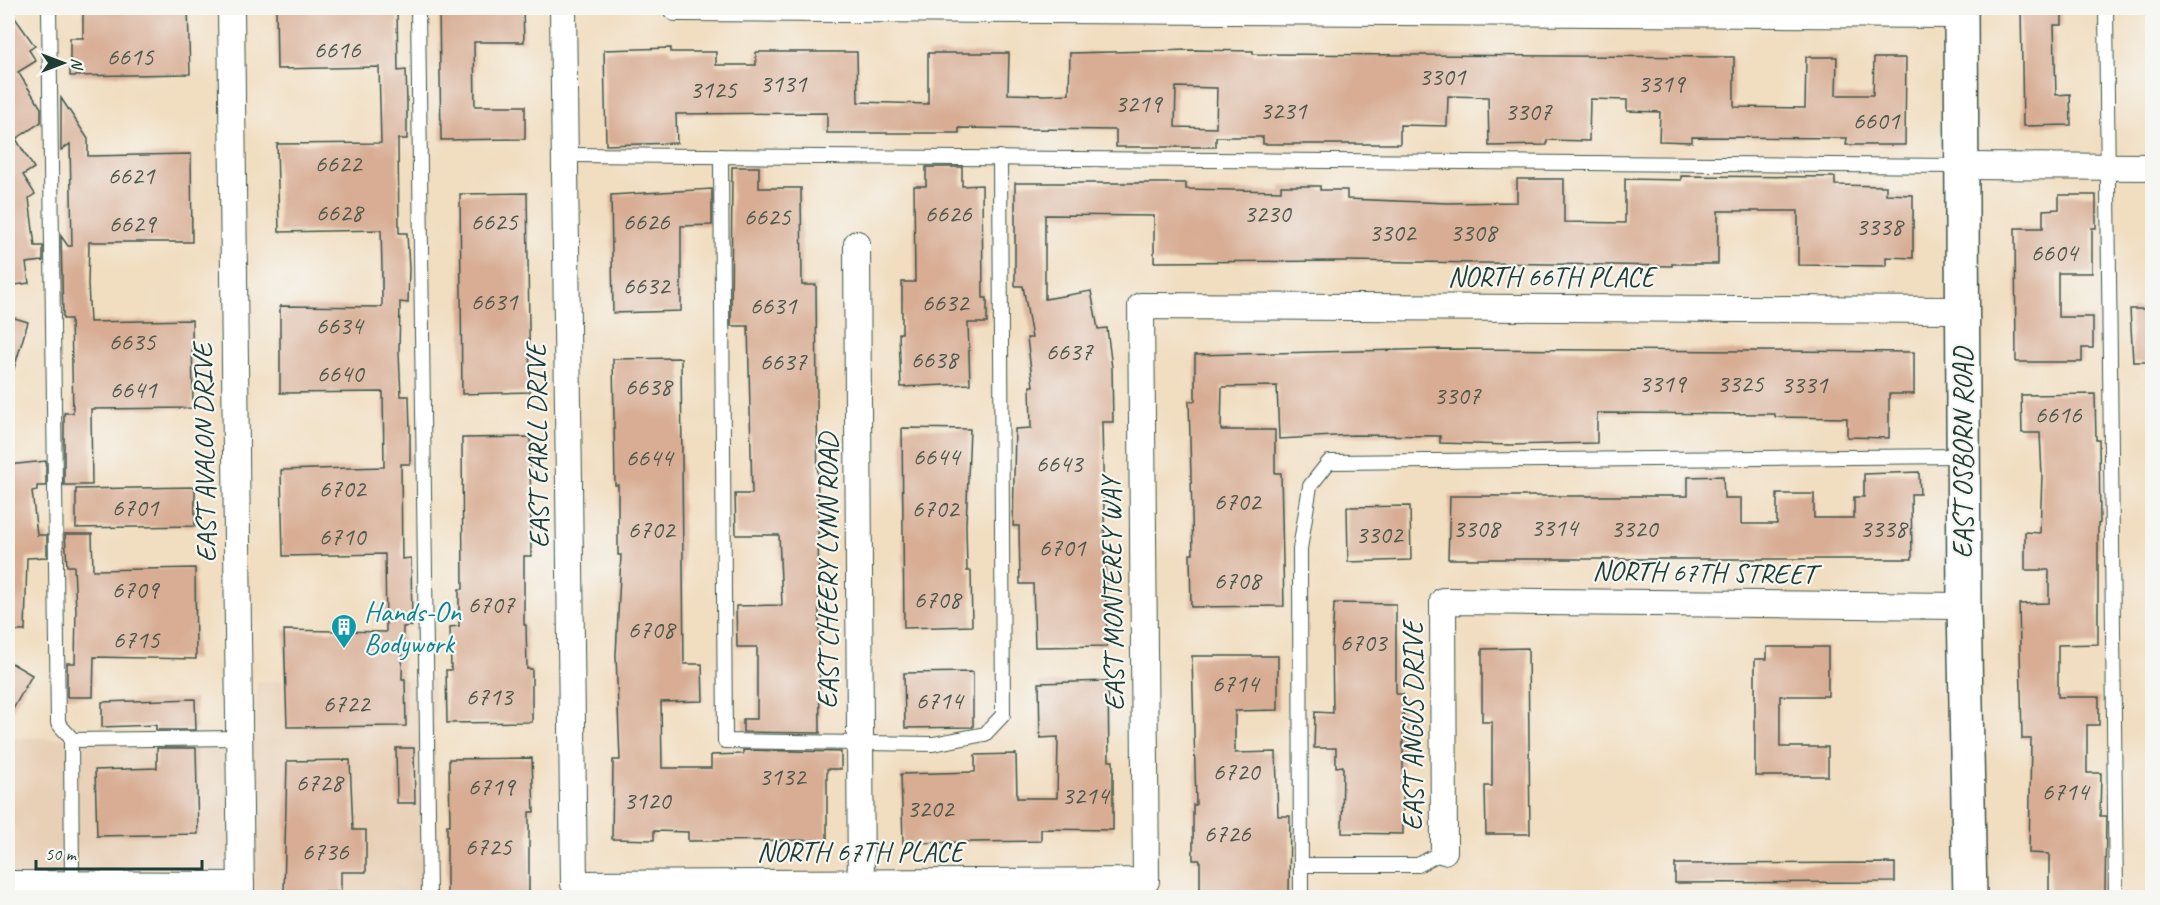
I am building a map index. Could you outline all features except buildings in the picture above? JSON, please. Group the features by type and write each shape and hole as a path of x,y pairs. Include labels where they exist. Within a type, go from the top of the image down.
{"main road":[{"name":"EAST OSBORN ROAD","path":"1961,11 1964,606 1970,897"}],"street":[{"name":"EAST AVALON DRIVE","path":"231,8 241,891"},
{"name":"EAST EARLL DRIVE","path":"563,8 574,884"},
{"path":"676,8 1961,11"},
{"path":"1962,166 2152,167"},
{"name":"EAST CHEERY LYNN ROAD","path":"856,244 861,890"},
{"name":"NORTH 66TH PLACE","path":"1141,306 1961,310"},
{"name":"EAST MONTEREY WAY","path":"1141,306 1146,881"},
{"name":"NORTH 67TH STREET","path":"1443,601 1964,606"},
{"name":"EAST ANGUS DRIVE","path":"1443,601 1444,851"},
{"name":"NORTH 67TH PLACE","path":"574,884 861,890 1146,881"},
{"path":"8,884 68,891 241,891"}],"lane":[{"path":"49,8 58,723 72,739 68,891"},
{"path":"418,8 429,897"},
{"path":"2106,8 2116,897"},
{"path":"565,155 1962,166"},
{"path":"721,156 725,741 933,744 985,734 1003,715 1000,157"},
{"path":"1301,897 1300,549 1310,486 1329,462 1963,456"},
{"path":"72,739 239,738"},
{"path":"1300,865 1418,865 1444,851"}],"shaded area":[{"path":"434,678 437,897 8,898 8,738 255,738 257,681"}],"place":[{"name":"Hands-On Bodywork","path":"344,650"}]}
